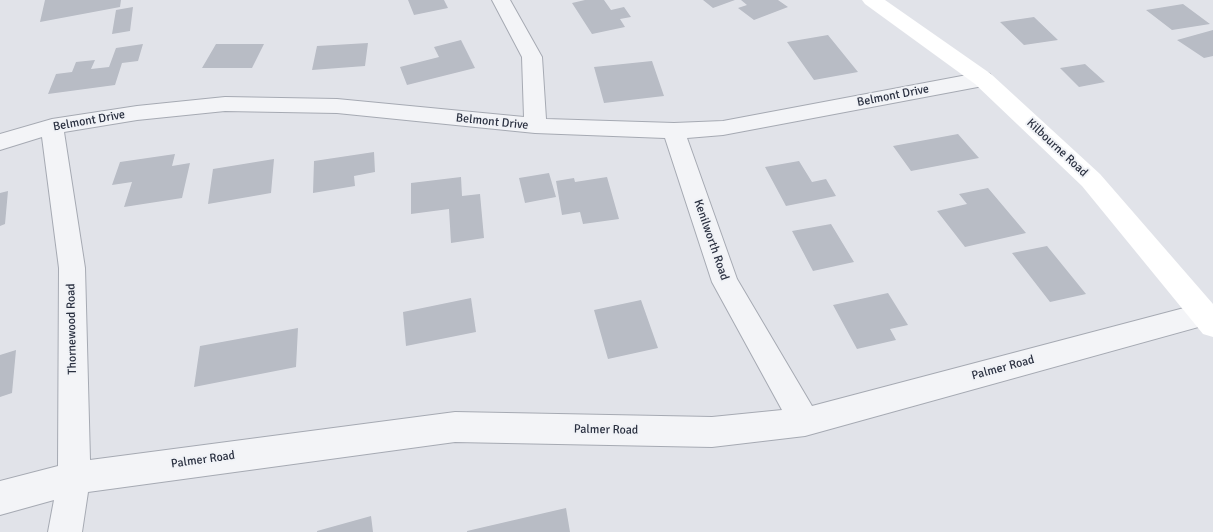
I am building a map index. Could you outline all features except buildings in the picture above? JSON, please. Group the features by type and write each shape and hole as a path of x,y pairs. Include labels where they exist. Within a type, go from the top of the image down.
{"street":[{"path":"501,0 532,57 535,126"},
{"name":"Kilbourne Road","path":"872,0 983,79 1091,180 1208,320"},
{"name":"Belmont Drive","path":"0,142 52,126 137,112 225,104 337,106 535,126 674,131 723,128 983,79"},
{"name":"Thornewood Road","path":"52,126 72,268 74,478 65,532"},
{"name":"Kenilworth Road","path":"674,131 725,282 805,422"},
{"name":"Palmer Road","path":"0,498 74,478 455,427 712,432 805,422 1208,320"}]}
